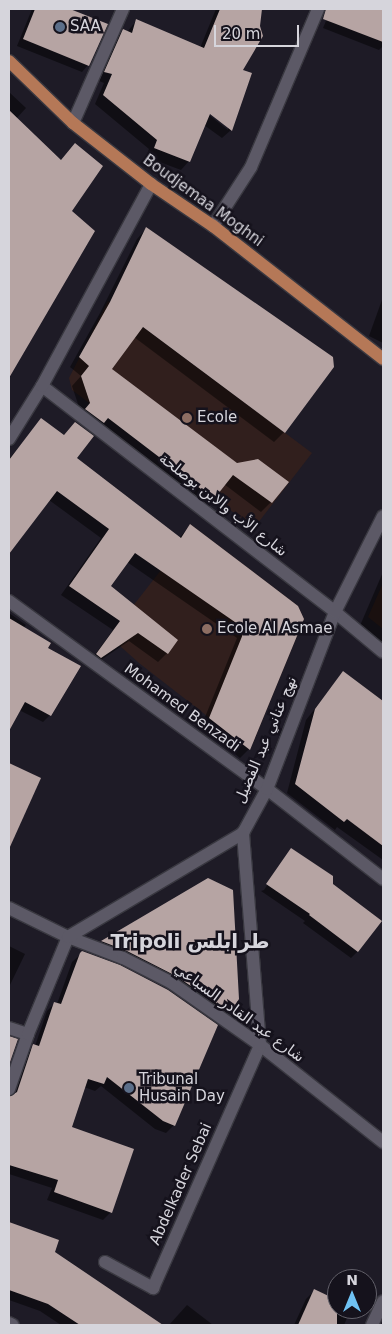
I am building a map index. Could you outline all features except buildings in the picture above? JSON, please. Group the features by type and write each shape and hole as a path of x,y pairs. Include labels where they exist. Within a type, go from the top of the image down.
{"main road":[{"name":"Boudjemaa Moghni","path":"9,62 73,123 151,184 212,226 383,359"}],"street":[{"path":"73,123 123,9"},
{"path":"212,226 251,167 318,9"},
{"path":"9,439 42,386 151,184"},
{"name":"شارع الأب والابن بوصلحة","path":"42,386 335,612 383,652"},
{"name":"نهج عناني عبد الفضيل","path":"243,834 267,789 335,612 383,516"},
{"name":"Mohamed Benzadi","path":"9,601 267,789 383,879"},
{"path":"9,1089 28,1034 68,937 243,834"},
{"name":"Abdelkader Sebai","path":"105,1262 153,1288 260,1045 243,834"},
{"name":"شارع عبد القادر السباعي","path":"9,908 68,937 123,958 172,983 260,1045 383,1142"},
{"path":"9,1028 28,1034"},
{"path":"372,1325 383,1301"},
{"path":"9,1323 13,1325"}],"shaded area":[{"name":"Ecole","path":"108,301 312,453 254,528 72,390 69,378"},
{"name":"Ecole Al Asmae","path":"190,524 298,606 304,619 253,743 243,744 108,638 161,570"},
{"path":"383,583 383,629 368,617"}],"place":[{"name":"SAA","path":"60,27"},
{"name":"Ecole","path":"187,418"},
{"name":"Ecole Al Asmae","path":"207,629"},
{"name":"Tribunal Husain Day","path":"129,1088"}],"district":[{"name":"Tripoli طرابلس","path":"190,941"}]}
